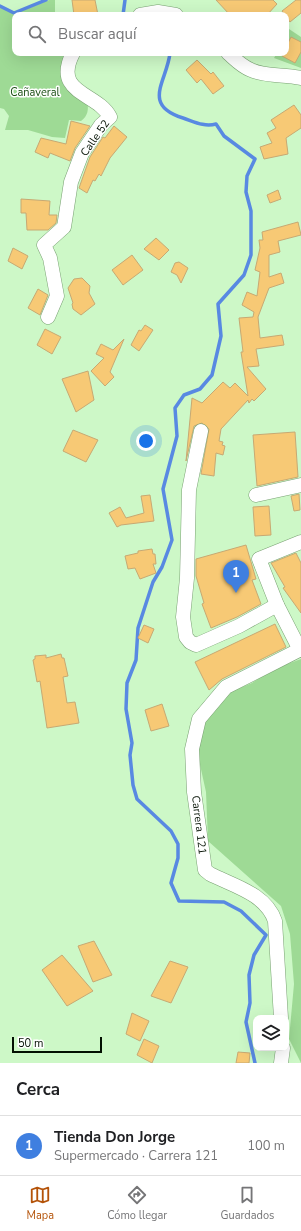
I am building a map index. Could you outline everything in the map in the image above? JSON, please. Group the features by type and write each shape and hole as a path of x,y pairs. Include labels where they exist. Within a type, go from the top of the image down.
{"street":[{"name":"Calle 52","path":"48,318 57,296 50,258 44,245 64,227 72,182 82,153 101,125 110,117 107,111 77,92 70,83 69,63 72,56"},
{"path":"231,56 243,66 252,71 262,74 301,78"},
{"path":"201,431 189,490 187,578 183,617 186,637 190,642 196,645 239,626 277,605"},
{"path":"256,496 301,485"},
{"path":"301,542 259,559 277,605 301,649"},
{"name":"Carrera 121","path":"281,1015 275,921 271,910 265,902 253,894 210,874 205,870 194,792 192,749 199,719 226,687 301,649"},
{"path":"281,1063 283,1051"}],"green space":[{"name":"Cañaveral","path":"49,0 55,0 55,12 19,12"},
{"name":"Cañaveral","path":"0,7 12,13 12,56 72,56 68,64 87,101 88,110 87,115 81,121 69,120 65,138 52,137 28,130 5,130 9,116 4,109 0,108"},
{"path":"289,29 301,37 301,68 274,58 275,56 289,56"},
{"path":"301,659 301,1063 289,1039 294,984 290,934 281,906 208,841 206,792 197,751 206,719 230,692 252,683 271,670"}],"building":[{"path":"72,0 95,0 97,12 74,12"},
{"path":"216,0 273,0 277,4 270,12 227,12"},
{"path":"296,0 301,0 301,13 290,22 289,12 282,11"},
{"path":"291,37 301,42 301,52 295,63 282,56 289,56 289,41"},
{"path":"197,60 211,74 213,72 224,86 213,94 201,79 197,83 186,70"},
{"path":"294,105 301,115 301,128 286,138 288,154 264,159 260,147 272,143 267,133 276,128 271,120"},
{"path":"71,121 90,126 75,148 70,161 50,153 48,158 35,152 41,138 66,144"},
{"path":"114,126 127,137 110,158 101,176 99,174 95,181 93,180 87,193 79,188 90,157 103,137 105,138"},
{"path":"278,190 281,199 270,203 267,195"},
{"path":"21,199 50,201 49,215 57,215 56,223 48,230 27,230 26,213 21,213"},
{"path":"298,222 301,235 278,241 280,252 269,255 269,277 281,273 284,283 269,288 258,317 260,338 282,335 284,345 256,349 259,366 247,367 266,389 254,401 252,399 249,403 248,400 221,429 219,441 223,442 222,445 225,446 223,455 216,453 214,476 201,474 209,429 202,423 194,426 186,461 192,398 202,403 223,382 230,388 235,383 248,396 241,352 243,352 239,318 253,317 254,312 242,305 247,292 257,296 260,272 255,270 260,248 259,240 263,240 262,232"},
{"path":"156,238 169,250 159,260 144,249"},
{"path":"13,248 28,256 22,269 8,261"},
{"path":"132,255 143,270 123,285 112,270"},
{"path":"179,262 188,268 181,283 177,275 171,272 175,263"},
{"path":"82,278 90,286 89,293 95,304 81,315 73,309 73,303 68,288 74,279"},
{"path":"38,289 48,295 40,315 28,308"},
{"path":"145,325 153,330 139,351 131,345 139,330 141,331"},
{"path":"45,329 61,337 52,354 37,345"},
{"path":"124,339 110,372 114,377 105,386 91,371 104,358 96,354 101,344 113,350"},
{"path":"88,371 94,400 76,412 62,379"},
{"path":"73,430 98,440 86,462 63,451"},
{"path":"295,432 298,477 257,486 253,435"},
{"path":"299,494 300,510 294,511 291,496"},
{"path":"150,495 154,521 121,525 117,527 109,513 120,507 126,518 144,513 141,496"},
{"path":"269,506 271,535 255,536 253,507"},
{"path":"246,545 256,579 252,580 261,604 237,617 211,628 202,604 204,603 196,576 196,559"},
{"path":"152,549 153,554 155,554 156,564 153,564 156,573 140,579 135,568 128,569 125,556 138,553 138,551"},
{"path":"296,553 301,563 301,613 283,588 285,587 271,563"},
{"path":"275,624 286,647 222,679 209,690 195,662"},
{"path":"144,625 154,629 148,643 138,638"},
{"path":"61,654 62,658 64,658 68,676 63,677 67,703 75,702 79,723 47,728 40,681 37,682 33,660 35,659 35,656 46,655 46,658"},
{"path":"162,704 169,726 151,731 145,710"},
{"path":"94,941 112,975 93,982 78,946"},
{"path":"62,955 93,991 67,1006 42,970"},
{"path":"170,961 188,967 171,1003 151,996"},
{"path":"132,1013 149,1021 140,1041 126,1034"},
{"path":"144,1039 159,1046 152,1063 137,1055"},
{"path":"238,1052 250,1053 249,1063 236,1063"}],"waterway":[{"path":"16,12 46,0"},
{"path":"123,12 125,0"},
{"path":"0,6 12,12"},
{"path":"169,56 160,91 160,99 163,106 170,113 183,118 207,125 216,124 224,136 255,159 247,176 246,192 251,211 251,255 244,275 218,304 221,336 212,375 200,389 184,395 175,408 177,436 163,489 172,540 162,567 153,582 138,628 136,660 127,683 126,709 132,743 130,755 133,785 137,799 171,831 178,844 178,858 171,883 179,901 224,902 241,911 266,935 254,955 249,975 250,1003 246,1022 255,1063"}],"place":[{"name":"Tienda Don Jorge","path":"236,593"}]}
